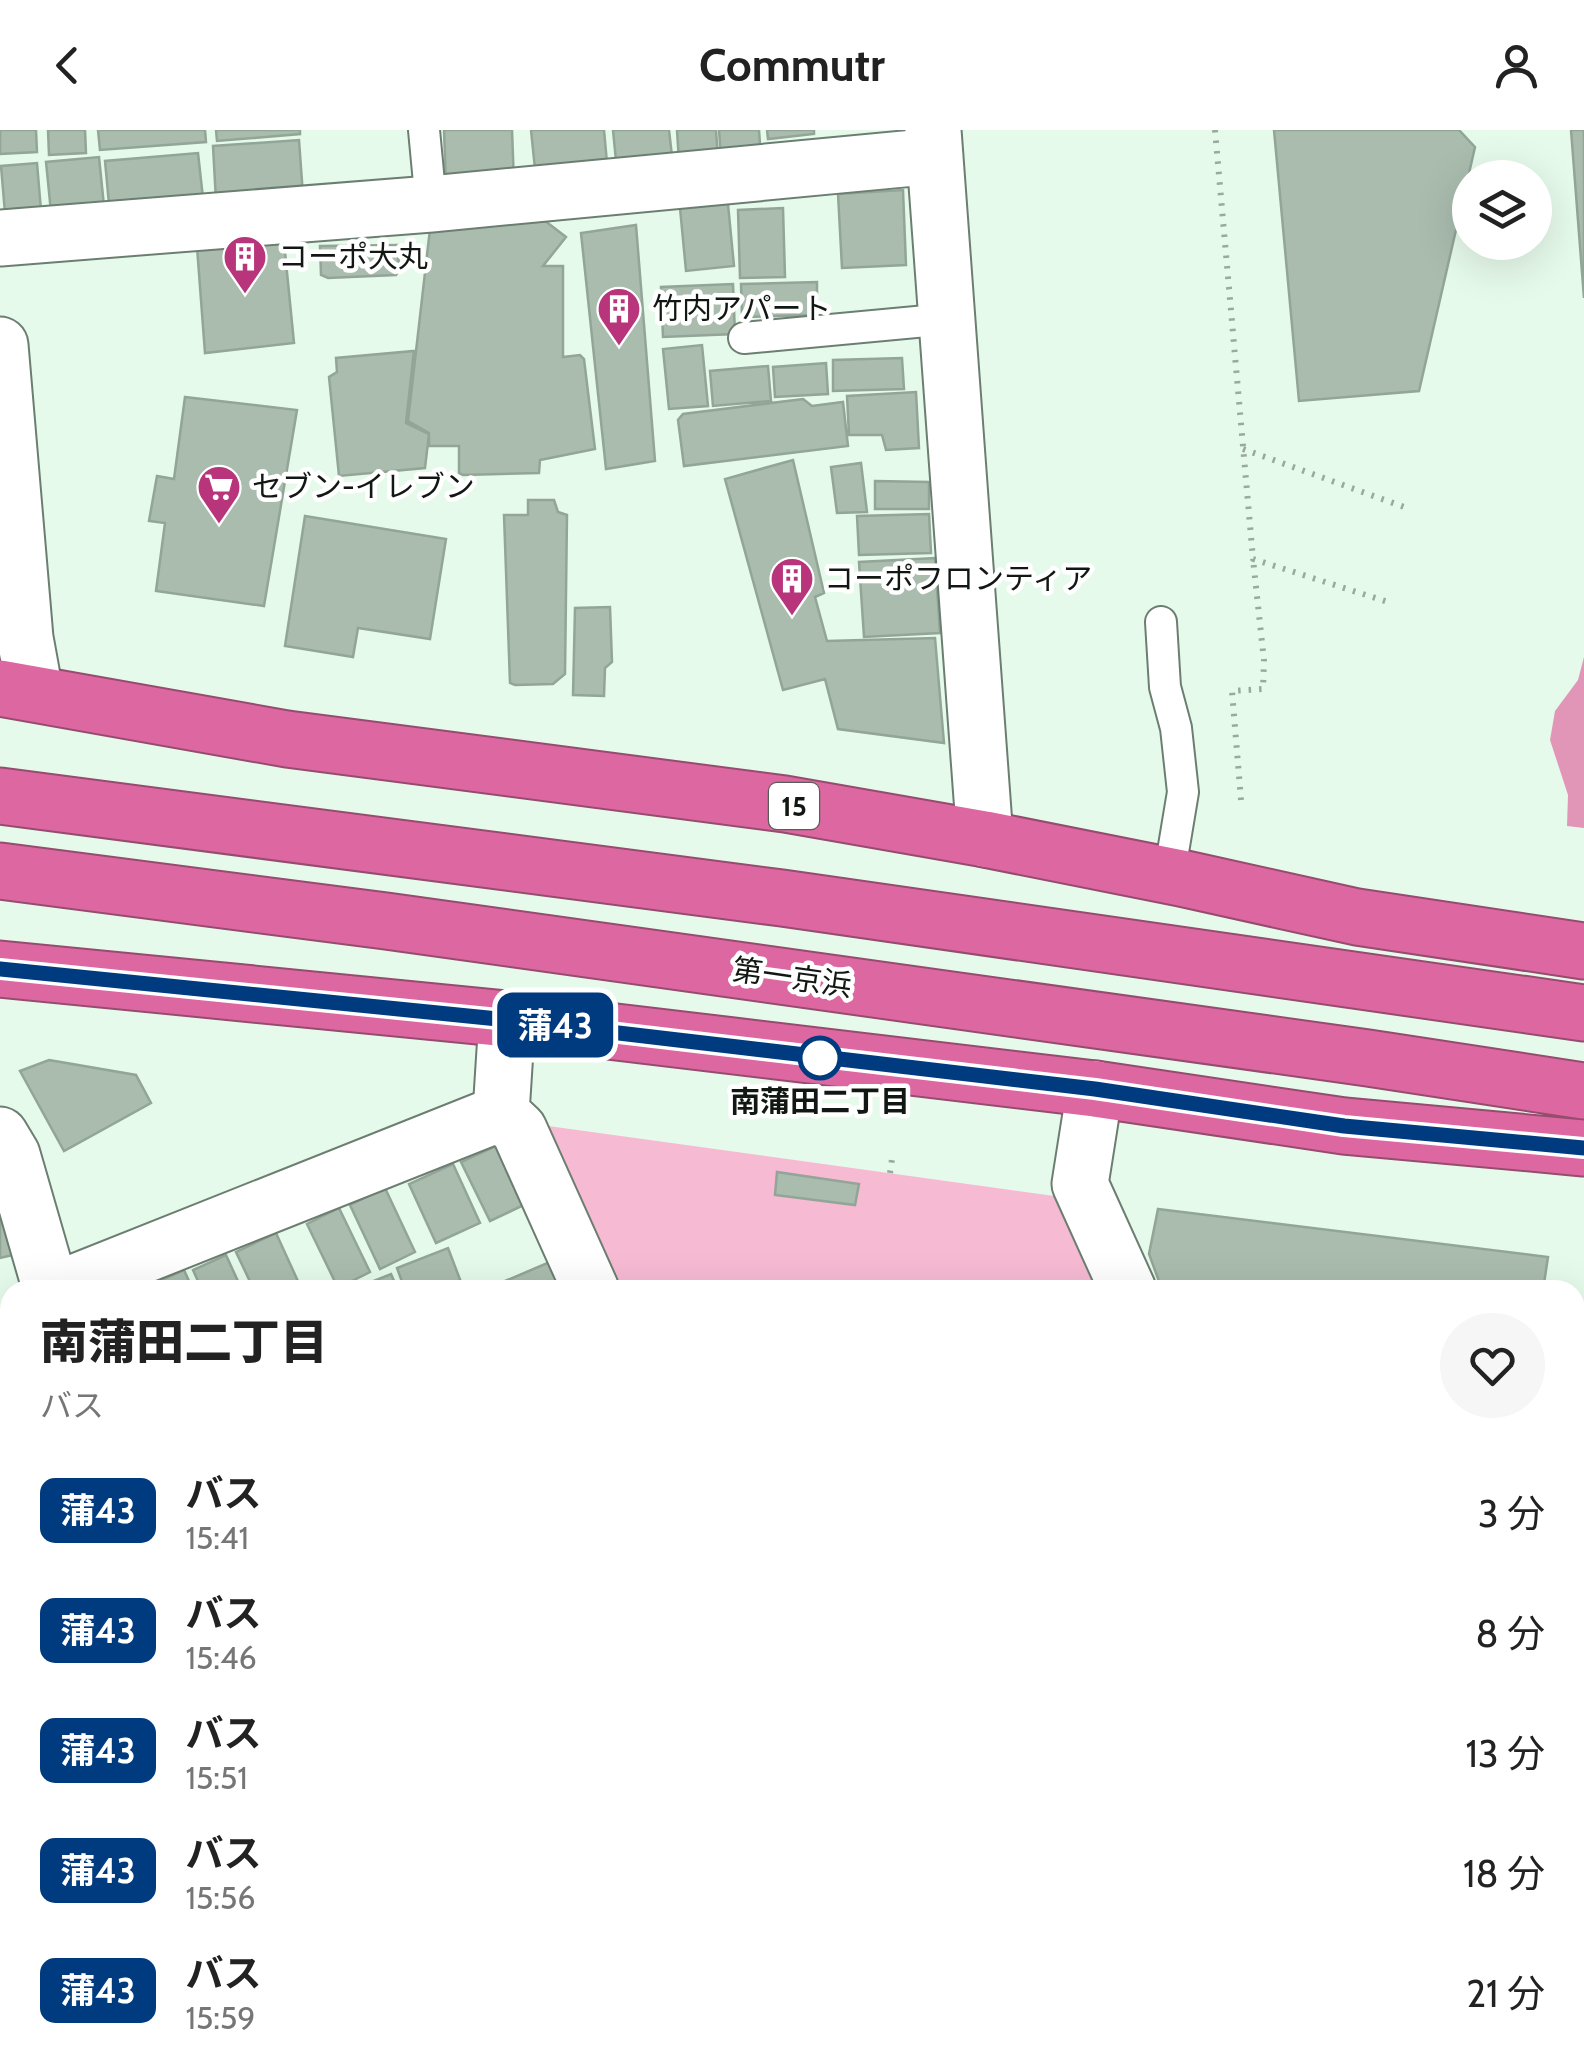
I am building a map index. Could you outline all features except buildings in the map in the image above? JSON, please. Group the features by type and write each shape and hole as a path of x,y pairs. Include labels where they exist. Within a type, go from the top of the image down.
{"highway":[{"name":"15","path":"18,691 287,739 785,804 985,839 1357,917 1584,951"},
{"path":"0,796 800,901 1584,1012"},
{"name":"第一京浜","path":"0,871 386,921 1584,1091"},
{"path":"0,969 508,1020 1095,1089 1344,1126 1584,1148"}],"street":[{"path":"0,238 431,204 934,143 985,839"},
{"path":"0,344 25,638 18,691"},
{"path":"501,1113 508,1020"},
{"path":"1095,1089 1080,1184 1123,1280"},
{"path":"78,1280 501,1113"},
{"path":"501,1113 519,1130 586,1280"},
{"path":"0,1134 12,1155 50,1280"}],"lane":[{"path":"424,130 431,204"},
{"path":"744,338 948,318"},
{"path":"1160,622 1164,687 1176,728 1184,792 1169,876"}],"path":[{"path":"1215,130 1264,662 1263,689 1232,691 1241,800"},
{"path":"1243,449 1407,508"},
{"path":"1252,559 1388,602"},
{"path":"890,1173 892,1158"}],"shaded area":[{"path":"1584,657 1584,828 1567,826 1568,795 1550,740 1555,711 1578,680"},
{"path":"541,1125 1069,1198 1105,1280 607,1280"}],"bus line":[{"name":"蒲43","path":"0,969 508,1020 1095,1089 1344,1126 1584,1148"}],"place":[{"name":"コーポ大丸","path":"245,295"},
{"name":"竹内アパート","path":"619,347"},
{"name":"セブン-イレブン","path":"219,525"},
{"name":"コーポフロンティア","path":"792,617"},
{"name":"南蒲田二丁目","path":"820,1058"}]}
